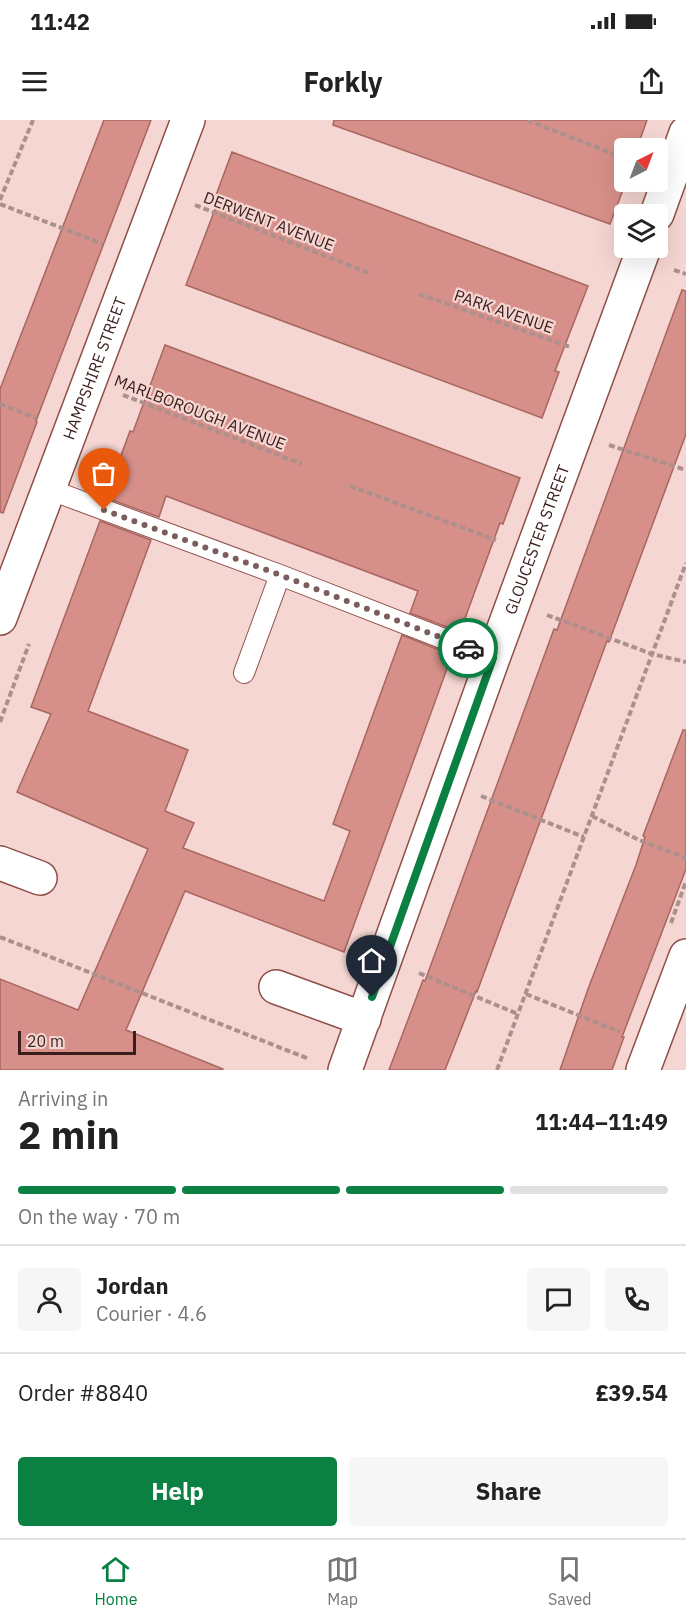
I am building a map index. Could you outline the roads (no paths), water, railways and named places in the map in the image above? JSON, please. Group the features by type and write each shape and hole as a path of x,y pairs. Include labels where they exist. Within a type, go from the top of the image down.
{"street":[{"name":"HAMPSHIRE STREET","path":"0,618 188,120"},
{"path":"661,204 686,133"},
{"name":"GLOUCESTER STREET","path":"330,1066 364,1019 493,658 640,258"},
{"path":"0,863 40,879"},
{"path":"643,1070 686,956"},
{"path":"276,987 364,1019"}],"lane":[{"path":"48,489 280,575 493,658"},
{"path":"244,673 280,575"}]}
